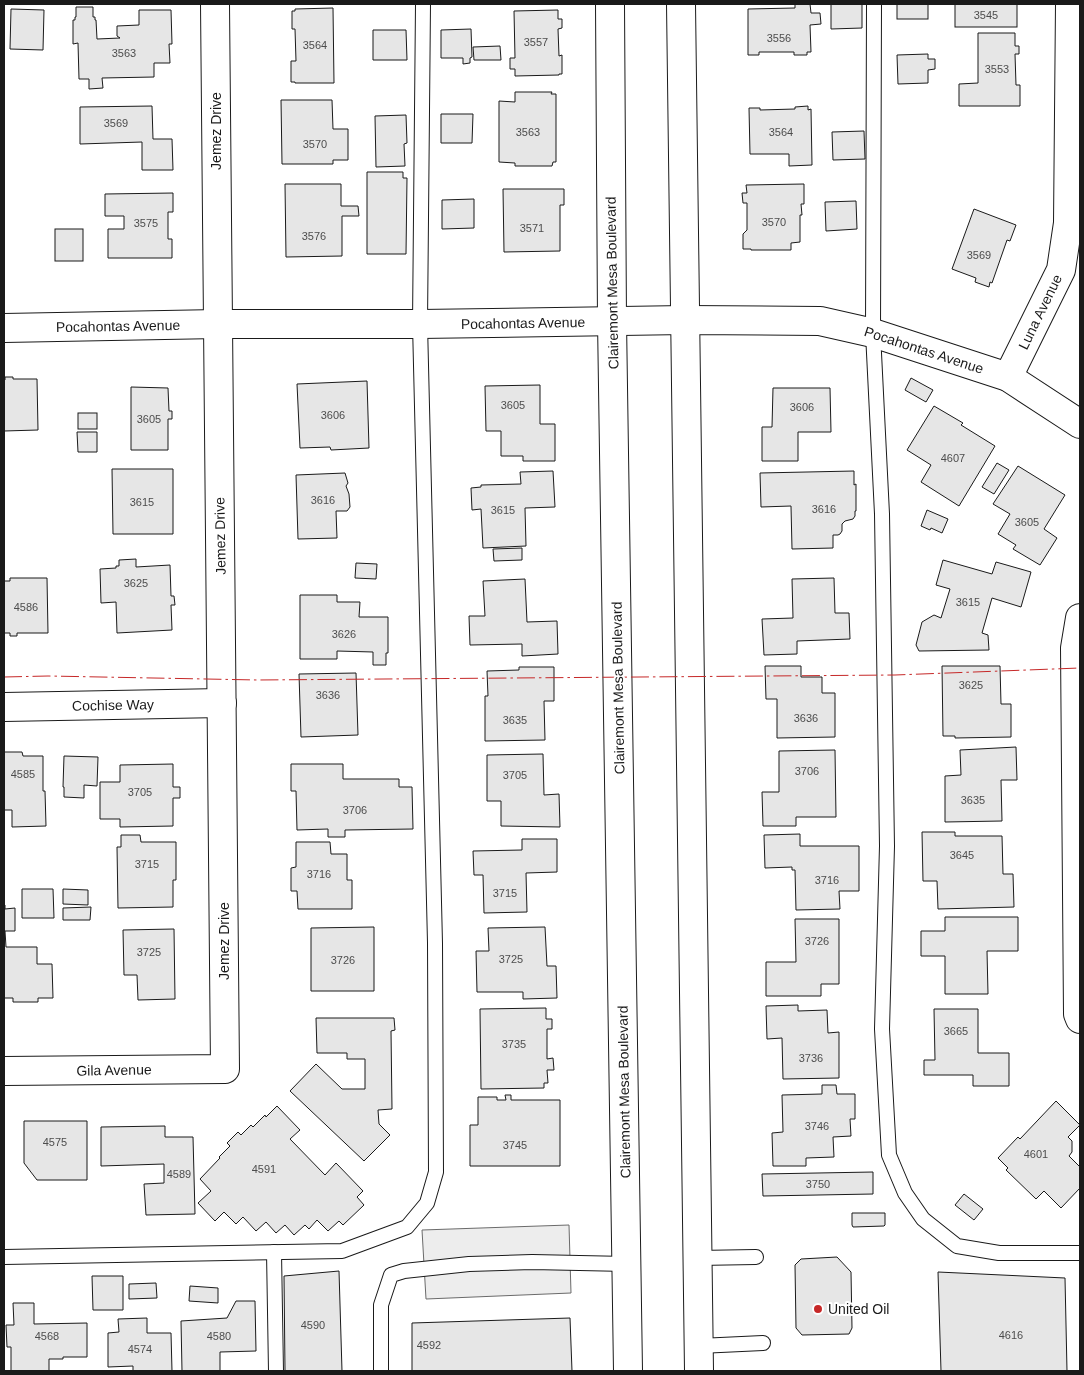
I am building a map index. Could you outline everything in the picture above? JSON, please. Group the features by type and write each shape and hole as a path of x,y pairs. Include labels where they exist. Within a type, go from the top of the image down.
{"street":[{"name":"Jemez Drive","path":"215,4 225,1069"},
{"name":"Clairemont Mesa Boulevard","path":"610,4 612,321 628,1371"},
{"path":"681,4 699,1358"},
{"name":"Luna Avenue","path":"1008,377 1060,270 1068,223 1070,4"},
{"name":"Pocahontas Avenue","path":"4,328 218,324 820,320 873,333 1008,377 1080,424"},
{"path":"1080,618 1075,648 1078,1014 1080,1019"},
{"name":"Cochise Way","path":"4,707 222,703"},
{"name":"Gila Avenue","path":"4,1071 225,1069"}],"lane":[{"path":"4,1257 342,1251 407,1227 428,1203 436,1172 435,943 420,324 423,4"},
{"path":"874,4 873,333 882,524 888,846 882,1029 889,1155 905,1193 923,1219 957,1246 999,1253 1080,1253"},
{"path":"274,1252 276,1371"},
{"path":"697,1258 756,1257"},
{"path":"381,1371 381,1305 390,1275 404,1271 469,1264 532,1262 627,1264"},
{"path":"699,1358 763,1343"}],"shaded area":[{"path":"569,1225 571,1293 426,1299 422,1230"}],"building":[{"path":"795,4 810,4 811,13 820,13 821,24 810,25 811,52 807,52 807,55 794,55 794,52 759,52 759,55 748,55 748,9 795,8"},
{"path":"831,4 862,4 862,28 831,29"},
{"path":"897,4 928,4 928,19 897,19"},
{"path":"955,4 1017,4 1017,27 955,27"},
{"path":"76,7 93,7 97,39 120,38 117,36 117,26 139,25 139,10 171,10 172,44 169,44 170,63 154,63 154,77 102,78 103,88 89,89 89,79 79,79 78,43 73,44 73,20 76,17"},
{"path":"333,8 334,83 291,82 291,61 296,61 295,29 292,29 292,11 295,11 295,9"},
{"path":"11,9 44,10 43,50 10,49"},
{"path":"558,10 558,19 562,19 562,28 558,29 559,56 562,55 562,74 515,76 515,69 510,69 510,58 515,58 514,11"},
{"path":"471,29 472,57 470,58 470,63 463,64 463,58 441,58 441,30"},
{"path":"373,30 406,30 407,60 373,60"},
{"path":"978,33 1015,33 1015,46 1019,46 1019,54 1015,54 1016,85 1020,85 1020,106 959,106 959,84 978,83"},
{"path":"500,46 501,60 474,60 473,47"},
{"path":"928,54 928,59 935,59 935,69 928,70 928,83 898,84 897,55"},
{"path":"515,92 552,92 551,94 556,94 556,162 553,162 552,166 515,166 515,163 499,162 499,101 515,102"},
{"path":"281,100 332,100 333,129 348,129 348,160 333,160 333,164 282,164"},
{"path":"152,106 153,139 172,139 173,170 142,170 142,142 80,144 80,107"},
{"path":"808,106 808,110 811,109 812,165 789,166 789,154 750,154 749,108 760,108 760,110 795,109 795,107"},
{"path":"441,114 473,114 472,143 441,143"},
{"path":"406,115 407,143 404,144 405,166 376,167 375,116"},
{"path":"864,131 865,159 833,160 832,132"},
{"path":"367,172 403,172 403,178 407,178 406,254 367,254"},
{"path":"285,184 341,184 341,206 358,206 359,216 342,216 342,256 286,257"},
{"path":"804,184 804,204 801,204 802,215 800,215 800,242 791,243 791,250 743,249 743,234 747,230 747,203 743,203 742,193 747,193 746,185"},
{"path":"503,189 564,189 564,205 560,205 560,251 504,252"},
{"path":"173,193 173,212 168,212 168,239 172,239 172,258 108,258 108,229 124,229 124,216 105,216 105,194"},
{"path":"474,199 474,228 442,229 442,200"},
{"path":"856,201 857,229 826,231 825,202"},
{"path":"974,209 1016,225 1010,241 1007,240 989,287 975,282 976,278 952,269"},
{"path":"55,229 83,229 83,261 55,261"},
{"path":"5,377 37,379 38,430 4,431"},
{"path":"911,378 933,390 926,402 905,390"},
{"path":"367,381 369,448 331,450 330,447 300,448 297,384"},
{"path":"540,385 540,424 555,424 555,461 523,461 523,456 501,456 501,431 486,431 485,386"},
{"path":"131,387 168,388 169,411 172,411 172,419 168,419 168,450 131,450"},
{"path":"773,388 830,388 831,432 798,432 798,461 762,461 762,427 772,427"},
{"path":"934,406 963,423 961,425 995,446 959,506 921,482 931,465 907,450"},
{"path":"78,413 97,413 97,429 78,429"},
{"path":"77,432 97,432 97,452 78,452"},
{"path":"997,463 1009,470 994,494 982,487"},
{"path":"1018,466 1065,495 1044,529 1057,538 1040,565 1013,549 1016,545 998,534 1010,514 993,504"},
{"path":"112,469 173,469 173,534 113,534"},
{"path":"553,471 555,507 525,508 526,546 483,548 481,509 472,510 471,488 481,487 481,485 521,484 520,472"},
{"path":"854,471 854,485 856,484 855,516 853,519 842,524 840,534 833,535 833,548 792,549 791,506 761,507 760,473"},
{"path":"345,473 348,483 346,486 350,507 347,511 336,511 337,538 298,539 296,475"},
{"path":"927,510 948,519 942,533 921,526"},
{"path":"522,548 522,560 494,561 493,549"},
{"path":"136,559 136,567 170,565 171,596 174,596 175,605 171,605 172,630 117,633 116,602 101,603 100,569 116,568 116,566 119,566 119,560"},
{"path":"943,560 992,574 996,562 1031,572 1021,607 992,598 982,633 988,635 989,650 919,651 916,645 922,622 934,615 941,618 950,589 936,585"},
{"path":"356,563 377,564 376,579 355,578"},
{"path":"10,578 47,578 48,633 17,633 17,636 10,636 10,633 4,633 4,581 10,581"},
{"path":"834,578 835,613 849,613 850,639 797,641 797,654 764,655 762,619 793,618 792,579"},
{"path":"525,579 527,622 557,621 558,654 522,656 522,644 470,645 469,616 485,616 483,581"},
{"path":"300,595 337,595 337,602 360,602 359,617 388,617 386,665 373,665 373,652 337,651 337,659 300,659"},
{"path":"765,666 801,666 801,677 822,677 822,693 835,693 835,737 777,738 777,699 766,699"},
{"path":"942,666 1000,666 1001,704 1011,704 1011,737 955,738 955,736 943,736"},
{"path":"519,667 554,667 554,701 544,701 545,740 485,741 485,696 488,696 487,671 519,670"},
{"path":"356,673 358,735 301,737 299,674"},
{"path":"1016,747 1017,780 1001,780 1002,821 945,822 945,776 961,775 960,750"},
{"path":"835,750 836,817 796,817 796,826 763,826 762,792 779,792 779,751"},
{"path":"4,752 22,752 23,756 43,756 46,826 12,827 12,810 4,810"},
{"path":"543,754 544,795 559,794 560,827 501,826 501,801 487,801 487,755"},
{"path":"64,756 98,757 97,786 84,785 84,798 64,797"},
{"path":"173,764 173,787 180,787 180,798 173,798 173,826 120,827 120,819 100,819 100,782 120,782 120,765"},
{"path":"291,764 343,764 343,779 399,779 399,787 412,787 413,829 345,830 345,837 328,837 328,829 297,830 296,791 291,791"},
{"path":"922,832 955,832 955,836 1002,836 1003,874 1013,874 1014,907 938,909 937,881 923,881"},
{"path":"800,834 800,846 859,846 859,891 839,891 840,909 796,910 795,870 792,870 792,867 765,868 764,835"},
{"path":"121,835 140,835 141,842 176,842 176,880 173,880 173,907 118,908 117,847 121,847"},
{"path":"522,839 557,839 557,872 526,873 527,912 484,913 483,875 474,875 473,851 522,850"},
{"path":"296,842 330,842 331,854 347,854 347,880 352,880 352,909 298,909 297,891 291,891 291,868 296,867"},
{"path":"22,889 53,889 54,918 22,918"},
{"path":"63,889 88,890 88,905 63,904"},
{"path":"4,905 5,909 15,908 15,931 5,931 6,947 37,947 37,964 52,964 53,998 38,998 38,1002 13,1002 13,998 4,998"},
{"path":"91,907 90,920 63,920 63,908"},
{"path":"945,917 1018,917 1018,951 987,951 988,994 945,994 945,956 921,956 921,931 945,931"},
{"path":"795,919 839,919 839,984 821,984 821,996 766,996 766,962 796,962"},
{"path":"374,927 374,991 311,991 311,928"},
{"path":"545,927 547,966 556,966 557,998 523,999 523,992 477,992 476,951 489,951 488,928"},
{"path":"174,929 175,999 138,1000 137,975 124,975 123,930"},
{"path":"798,1005 798,1011 827,1010 828,1033 839,1032 839,1078 783,1079 782,1038 767,1039 766,1006"},
{"path":"546,1008 546,1019 552,1019 552,1029 547,1029 547,1059 553,1058 554,1070 547,1070 548,1083 544,1083 544,1088 481,1089 480,1009"},
{"path":"934,1009 978,1009 978,1053 1009,1053 1009,1086 973,1086 973,1075 924,1075 924,1060 935,1060"},
{"path":"316,1018 394,1018 395,1030 391,1031 392,1109 378,1110 379,1124 390,1135 364,1161 290,1091 316,1064 342,1089 365,1089 365,1059 347,1059 347,1053 317,1053"},
{"path":"822,1085 836,1085 837,1094 855,1094 855,1119 850,1119 851,1136 833,1137 834,1157 806,1158 806,1166 773,1166 772,1133 783,1132 782,1095 822,1094"},
{"path":"505,1095 511,1095 511,1100 560,1100 560,1166 470,1166 470,1125 478,1125 478,1097 497,1097 497,1100 506,1100"},
{"path":"1056,1101 1080,1125 1068,1137 1072,1141 1072,1152 1069,1156 1080,1167 1080,1188 1061,1208 1044,1191 1036,1199 1006,1170 1008,1168 998,1158 1018,1137 1020,1139"},
{"path":"277,1106 300,1130 290,1139 325,1175 336,1163 363,1191 357,1197 364,1205 343,1225 339,1221 328,1231 317,1220 309,1229 305,1225 294,1235 285,1225 276,1233 266,1222 256,1231 243,1217 236,1224 224,1212 215,1221 198,1203 211,1191 200,1179 230,1146 227,1143 238,1132 241,1135 251,1125 253,1127"},
{"path":"24,1121 87,1121 87,1180 37,1180 24,1163"},
{"path":"165,1126 165,1137 193,1137 195,1214 146,1215 144,1184 164,1183 164,1164 101,1166 101,1127"},
{"path":"873,1172 873,1194 763,1196 762,1174"},
{"path":"964,1194 983,1209 974,1220 955,1205"},
{"path":"852,1213 885,1213 885,1225 853,1227"},
{"path":"837,1257 851,1272 852,1328 849,1334 802,1335 796,1328 795,1265 801,1259"},
{"path":"339,1271 342,1371 285,1371 284,1276"},
{"path":"938,1272 1065,1278 1067,1371 941,1371"},
{"path":"92,1276 123,1276 123,1310 93,1310"},
{"path":"156,1283 157,1298 129,1299 129,1284"},
{"path":"190,1286 218,1288 218,1303 189,1301"},
{"path":"236,1301 255,1301 256,1351 220,1352 220,1371 182,1371 181,1321 227,1318"},
{"path":"13,1303 34,1303 34,1324 87,1323 87,1357 49,1359 49,1371 11,1371 11,1347 7,1347 6,1325 14,1325"},
{"path":"147,1318 147,1333 171,1333 172,1371 133,1371 133,1366 108,1367 108,1333 119,1332 118,1319"},
{"path":"570,1318 572,1371 412,1371 412,1323"}],"power":[{"path":"4,677 48,676 258,680 895,675 1080,668"}],"place":[{"name":"United Oil","path":"818,1309"}]}
